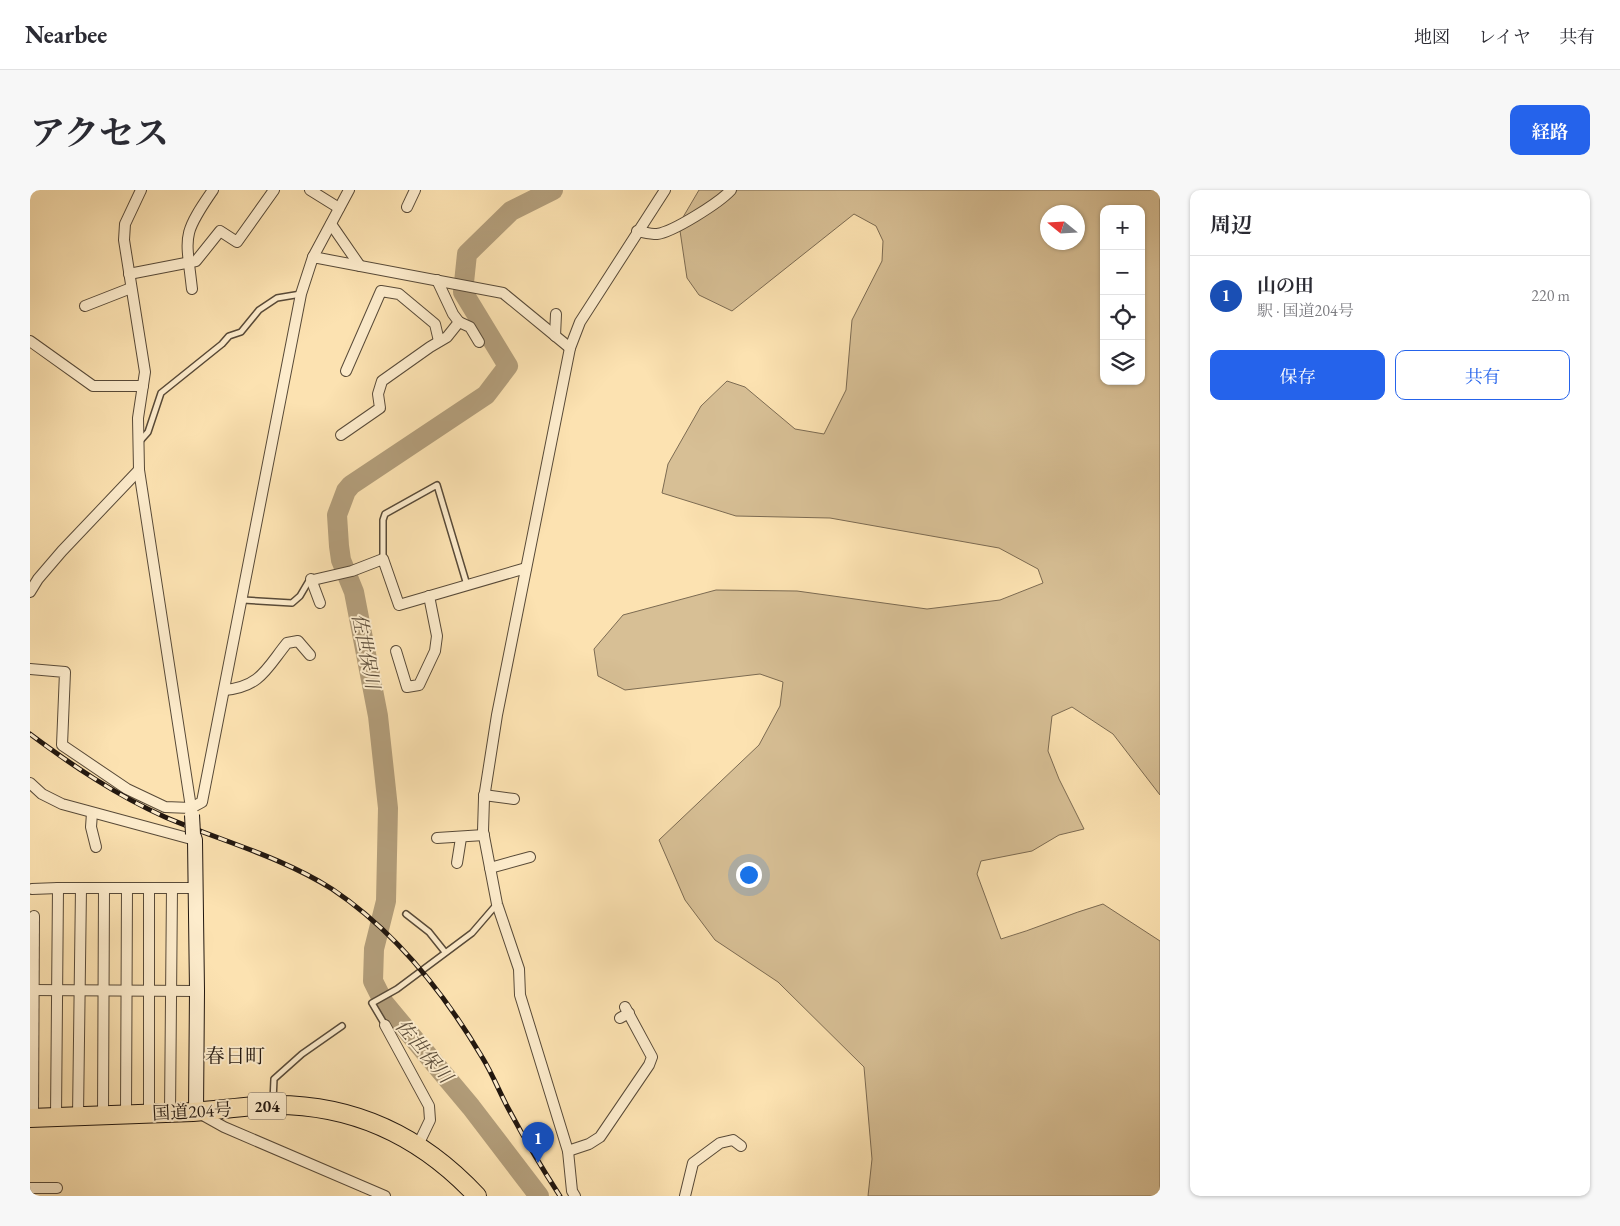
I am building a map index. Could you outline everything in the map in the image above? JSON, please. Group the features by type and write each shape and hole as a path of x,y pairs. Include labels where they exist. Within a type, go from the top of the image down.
{"highway":[{"name":"国道204号","path":"32,1118 273,1106 314,1108 362,1117 418,1145 458,1176 477,1196"}],"street":[{"path":"141,190 124,224 129,274 144,372 138,444 140,470 192,811 196,888 196,1111 224,1127 385,1196"},
{"path":"192,289 186,240 189,229 213,190"},
{"path":"129,274 196,262 220,230 237,242 274,190"},
{"path":"310,190 338,208"},
{"path":"192,811 202,802 302,294 313,257 349,190"},
{"path":"408,207 415,190"},
{"path":"575,1196 572,1191 568,1151 520,995 519,968 497,904 484,835 484,795 497,715 570,348 580,322 665,190"},
{"path":"637,231 658,234 705,211 720,201 731,190"},
{"path":"331,224 360,266"},
{"path":"313,257 503,293 570,348"},
{"path":"437,280 453,314 459,322 470,327 479,342"},
{"path":"85,306 131,288"},
{"path":"346,371 381,291 399,294 435,324 440,341"},
{"path":"555,336 556,314"},
{"path":"341,435 380,408 378,394 382,382 447,337 459,322"},
{"path":"30,342 93,386 143,386"},
{"path":"30,591 38,578 62,551 140,470"},
{"path":"320,603 312,580 352,571 383,559 398,605 526,568"},
{"path":"396,651 407,687 419,685 436,651 437,636 429,596"},
{"path":"225,690 250,686 259,678 287,643 298,641 310,655"},
{"path":"30,669 65,672 62,745 128,789 157,804 192,811"},
{"path":"30,783 42,794 62,804 194,837"},
{"path":"484,795 514,799"},
{"path":"92,812 91,827 96,847"},
{"path":"437,838 461,838 484,835"},
{"path":"457,863 461,838"},
{"path":"490,868 525,855"},
{"path":"56,1117 58,888"},
{"path":"78,1116 81,888"},
{"path":"102,1115 104,888"},
{"path":"126,1114 127,888"},
{"path":"149,888 149,1113"},
{"path":"170,1112 172,888"},
{"path":"32,889 196,888"},
{"path":"32,1118 34,916"},
{"path":"32,990 197,991"},
{"path":"568,1151 589,1144 600,1137 644,1069 650,1065 652,1057 625,1013"},
{"path":"385,1025 430,1106 430,1120 418,1145"},
{"path":"686,1196 693,1163 720,1142 733,1140 741,1146"},
{"path":"30,1188 57,1188"}],"lane":[{"path":"138,444 148,432 161,393 222,344 229,336 241,332 259,310 277,298 302,294"},
{"path":"383,559 383,520 385,514 437,485 467,585"},
{"path":"243,600 292,603 300,596 309,579 312,580"},
{"path":"385,1025 372,1003 397,989 472,933 497,904"},
{"path":"406,914 428,932 446,952"},
{"path":"273,1106 274,1079 302,1054 342,1026"}],"shaded area":[{"path":"699,190 1160,190 1160,795 1113,734 1072,707 1052,716 1048,751 1059,779 1084,829 1059,835 1032,851 981,861 977,874 1001,939 1103,904 1160,941 1160,1196 868,1196 872,1159 864,1067 778,982 715,940 685,900 659,840 759,745 780,706 783,682 760,674 625,690 598,676 594,649 623,615 716,590 797,591 927,609 1000,600 1043,583 1038,569 999,548 830,518 736,516 662,493 668,464 701,406 727,381 745,387 795,429 824,434 846,390 852,320 882,261 883,241 876,226 854,214 732,311 699,295 687,278 679,224"}],"waterway":[{"name":"佐世保川","path":"539,1196 471,1107 384,1003 373,981 374,949 386,901 388,808 378,716 354,592 341,560 337,515 346,491 351,485 486,395 508,366 463,292 467,254 511,211 553,190"}],"railway":[{"path":"30,734 95,779 129,799 186,826 271,858 312,877 332,889 377,924 416,965 467,1033 486,1063 526,1141 560,1196"}],"place":[{"name":"山の田","path":"538,1163"}],"district":[{"name":"春日町","path":"235,1056"}]}
